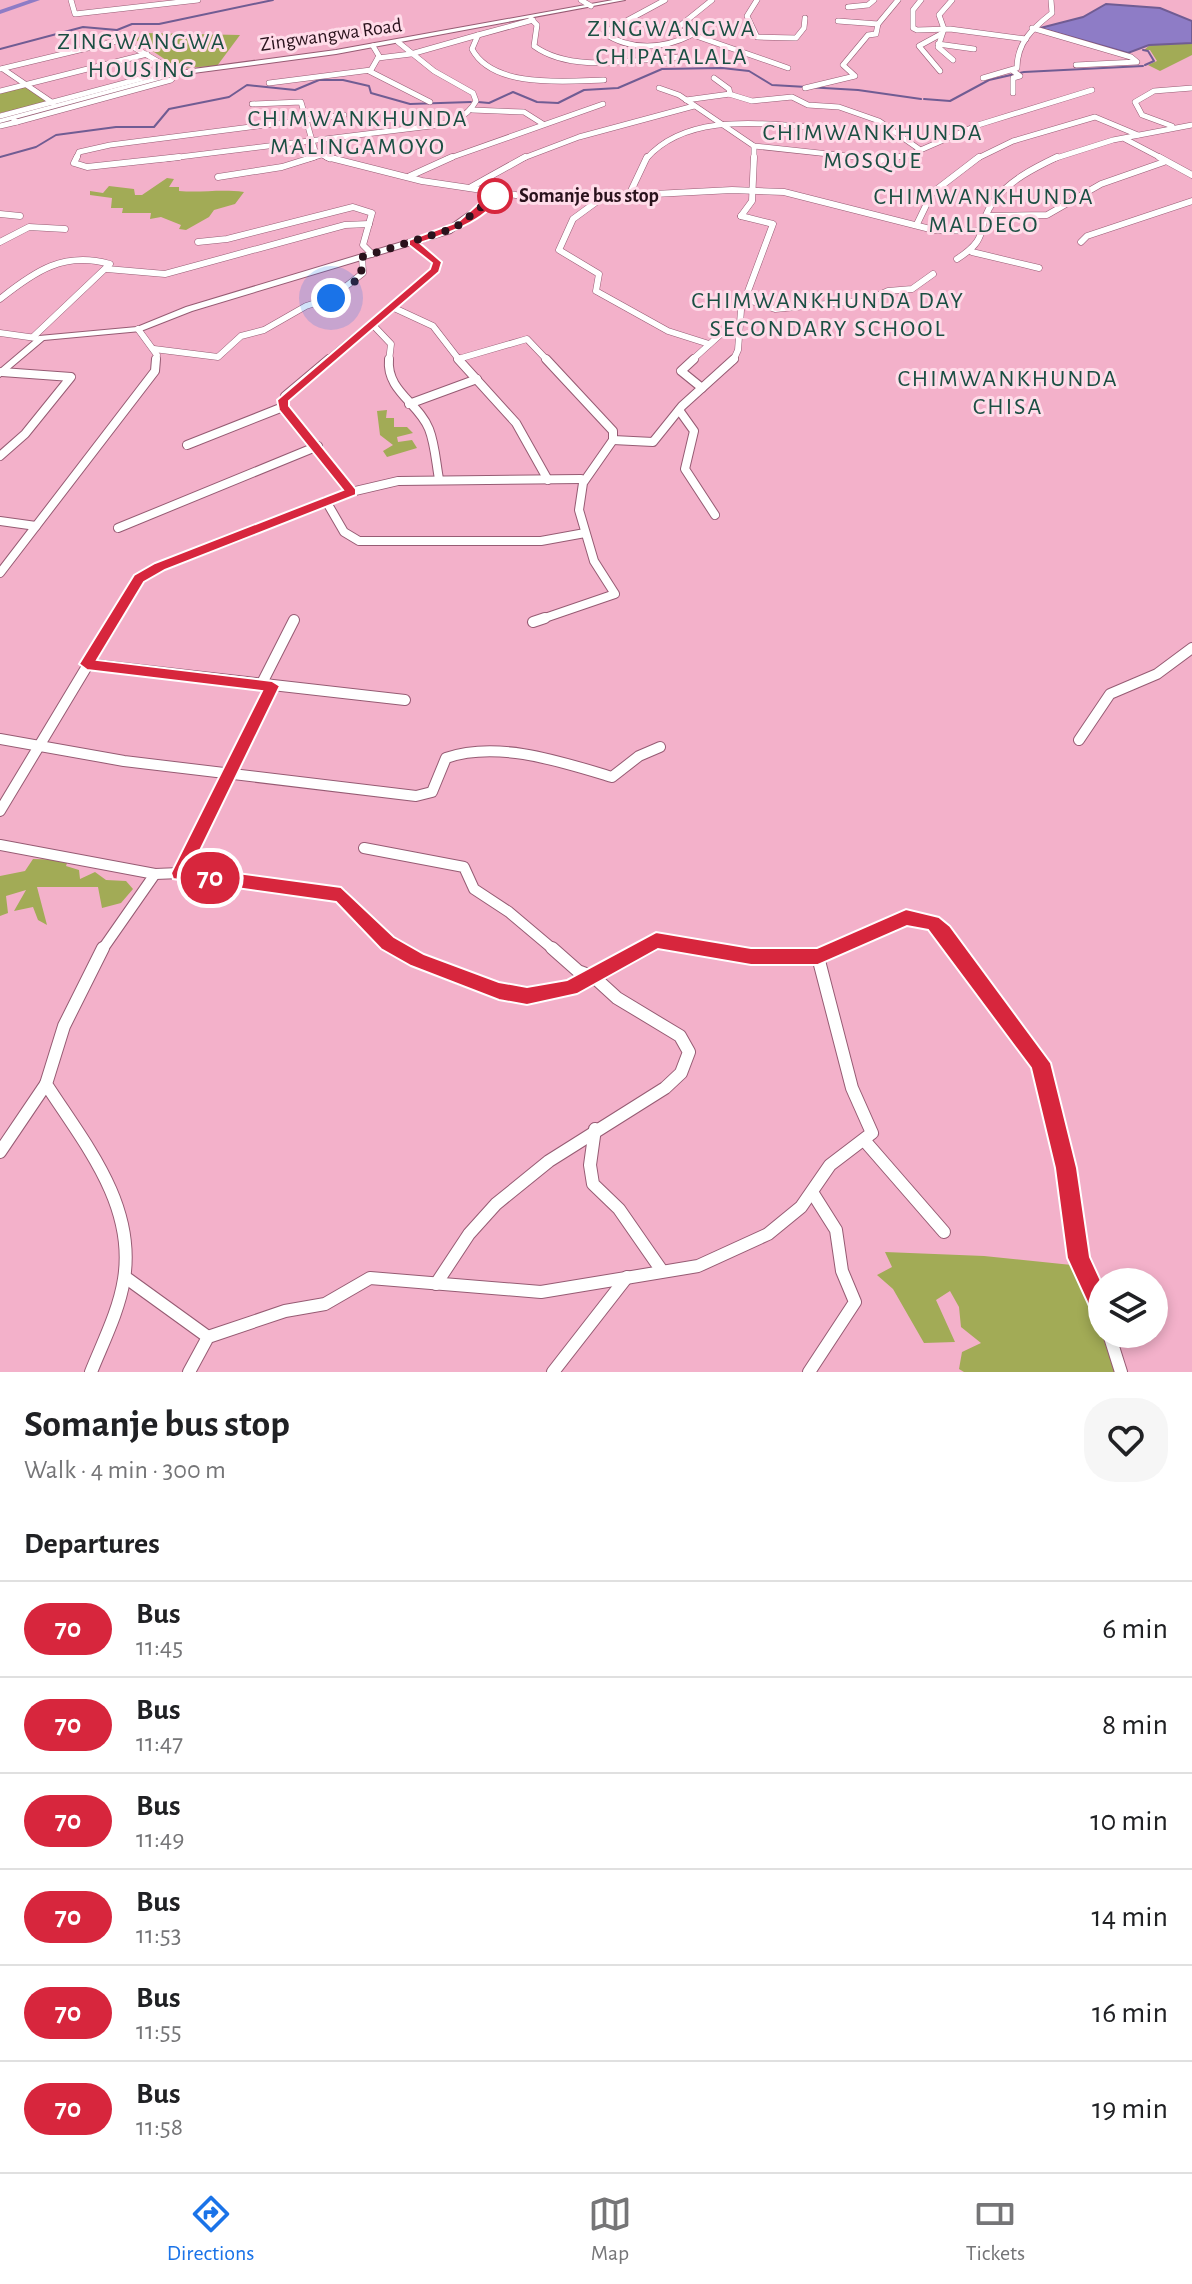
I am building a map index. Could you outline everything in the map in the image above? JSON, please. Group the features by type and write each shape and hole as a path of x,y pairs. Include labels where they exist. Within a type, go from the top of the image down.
{"street":[{"path":"71,0 75,14 198,0"},
{"path":"581,0 591,6"},
{"name":"Zingwangwa Road","path":"0,121 75,104 176,72 398,42 532,20 622,0"},
{"path":"665,0 604,32 615,40 669,45 691,35"},
{"path":"712,0 676,28 788,68"},
{"path":"757,0 747,16 757,37 796,38 804,28 805,18"},
{"path":"861,0 848,7 869,3"},
{"path":"805,88 846,81 855,76 843,65 868,35 876,34 878,24 898,0"},
{"path":"921,0 913,10 913,28 1026,39"},
{"path":"938,44 942,31 940,12 952,0"},
{"path":"983,78 1013,71 1020,63 1017,55 1032,28 1050,16 1051,0"},
{"path":"369,71 378,58 411,54 532,20 537,25 534,46 541,53 576,60 685,57"},
{"path":"838,21 878,24"},
{"path":"1032,28 1131,57 1137,62 1076,65"},
{"path":"940,71 919,46 942,31"},
{"path":"478,35 472,55 481,66 497,73 604,80"},
{"path":"2,69 121,40 176,72"},
{"path":"398,42 411,54 473,93 476,101 472,110"},
{"path":"621,60 631,43"},
{"path":"938,44 974,49"},
{"path":"938,44 953,60"},
{"path":"373,46 378,58"},
{"path":"0,91 147,54"},
{"path":"2,69 57,106"},
{"path":"269,83 369,71 430,102"},
{"path":"1013,71 1020,76 1013,78 1013,93"},
{"path":"0,121 50,102 176,72"},
{"path":"714,78 729,89 729,94"},
{"path":"659,88 686,100 754,146 815,149 869,160 894,159 978,125 1092,90"},
{"path":"1175,128 1142,115 1135,102 1141,95 1160,89 1192,88"},
{"path":"686,100 729,94 752,101 792,97 808,105 839,107 879,121 919,149"},
{"path":"252,104 300,101 308,120 311,140 321,155"},
{"path":"14,120 75,104"},
{"path":"410,176 455,154 603,104"},
{"path":"471,187 502,168 586,132 694,106"},
{"path":"344,115 110,145 79,152 74,163 97,167 445,124 472,110 524,112 543,124"},
{"path":"917,224 932,193 945,180 987,152 1013,141 1095,117 1139,135"},
{"path":"629,195 643,163 654,150 676,138 720,125 810,127"},
{"path":"957,259 972,252 980,242 980,231 997,197 1036,169 1076,150 1192,125"},
{"path":"1125,138 1192,175"},
{"path":"613,440 650,443 679,410 732,364 739,344 737,325 773,224 741,216 751,205 754,146"},
{"path":"218,177 282,167 321,155 494,193 600,197 752,191 806,196 953,231 980,231"},
{"path":"987,216 1047,215 1101,184 1164,162"},
{"path":"0,333 37,338 138,329 189,309 412,243 462,224 492,200 494,193"},
{"path":"600,197 574,216 563,230 559,250 599,274 596,291 651,323 709,344"},
{"path":"1081,242 1087,236 1156,210 1192,201"},
{"path":"198,242 227,239 344,208 368,210 373,218 363,247 372,254"},
{"path":"0,214 20,216"},
{"path":"107,269 153,276 345,225 369,224"},
{"path":"0,242 29,227 65,229"},
{"path":"227,239 236,253"},
{"path":"283,407 285,396 437,266 412,243"},
{"path":"972,252 1039,268"},
{"path":"138,329 139,336 154,349 218,357 241,336 264,330 306,306 331,298 357,281 363,273 362,257"},
{"path":"0,299 57,259 108,262 107,269 1,373"},
{"path":"746,299 775,309 868,300 888,291 912,289 933,274"},
{"path":"392,307 433,326 526,437 548,480"},
{"path":"372,324 388,339 388,371 409,404 429,427 439,479"},
{"path":"702,388 681,371 709,344 737,325"},
{"path":"458,359 527,339 611,428 613,440 581,479 579,503 594,562 615,594 533,622"},
{"path":"0,573 155,371 154,349"},
{"path":"0,456 25,434 71,377 1,373"},
{"path":"409,404 477,379"},
{"path":"187,445 283,407"},
{"path":"283,407 318,446 351,492"},
{"path":"679,410 694,431 685,469 715,515"},
{"path":"118,528 318,446"},
{"path":"0,811 139,579 160,567 326,501 398,481 581,479"},
{"path":"326,501 344,532 359,541 541,541 585,533"},
{"path":"0,521 36,526"},
{"path":"180,873 230,775 294,620"},
{"path":"1079,740 1110,694 1157,674 1192,648"},
{"path":"87,664 405,700"},
{"path":"0,739 124,761 423,796 432,792 446,758 462,752 533,757 612,777 639,756 660,747"},
{"path":"0,845 155,874 180,873 341,894 388,943 433,969 499,991 527,996 548,995 594,977 656,941 751,956 818,957 906,918 933,923 943,932 1041,1063 1066,1168 1079,1258 1088,1278"},
{"path":"364,848 464,867 474,889 509,912 578,971 594,977 617,998 680,1036 689,1052 684,1071 672,1082 595,1129 482,1218 436,1284"},
{"path":"0,1152 46,1084 65,1017 112,930 155,874"},
{"path":"189,1372 208,1337 285,1311 325,1304 362,1280 541,1292 698,1266 768,1234 801,1207 822,1173 872,1133 852,1088 818,957"},
{"path":"46,1084 75,1123 114,1194 122,1229 125,1277 91,1372"},
{"path":"595,1129 590,1165 593,1184 619,1209 662,1271"},
{"path":"864,1140 944,1232"},
{"path":"809,1372 855,1302 842,1271 836,1230 812,1192"},
{"path":"125,1277 208,1337"},
{"path":"553,1372 627,1277"},
{"path":"1114,1348 1122,1370"}],"green space":[{"path":"143,33 240,35 217,66 178,68 136,40"},
{"path":"1192,43 1192,55 1160,71 1148,65 1157,61 1150,50 1144,50 1150,45"},
{"path":"25,83 50,102 0,113 0,90"},
{"path":"167,178 174,179 169,187 179,187 179,191 244,192 235,204 214,210 209,217 186,230 161,217 150,219 151,213 122,213 123,208 111,208 112,198 90,195 90,191 103,193 109,186 134,189 135,195 142,195"},
{"path":"387,410 386,418 394,418 394,427 407,427 413,433 397,437 398,442 412,440 417,448 387,457 383,451 393,445 380,435 377,411"},
{"path":"33,859 68,860 66,866 79,870 80,879 95,872 106,880 126,881 133,889 121,903 102,908 98,887 37,887 47,925 38,920 33,907 14,911 26,890 6,896 8,913 0,916 0,876 25,871"},
{"path":"885,1252 984,1256 1091,1267 1088,1268 1088,1348 1114,1348 1122,1372 964,1372 959,1369 962,1352 981,1343 961,1327 959,1307 950,1291 936,1300 955,1342 924,1343 893,1289 877,1275 892,1267"}],"shaded area":[{"path":"1106,4 1160,8 1192,21 1192,43 1149,45 1128,53 1040,28 1083,17"}],"waterway":[{"path":"0,12 36,0"},
{"path":"0,49 83,27 117,30 132,24 159,24 273,0"},
{"path":"1143,50 1148,51 1154,61 1145,65"},
{"path":"924,99 950,101 989,80 1024,72 1143,66"},
{"path":"478,102 489,103 513,92 537,102 558,103 584,90 618,88 662,69 722,68 749,71 772,85 858,90 921,99"},
{"path":"0,157 36,147 56,135 116,127 154,127 169,109 229,97 247,85 295,90 319,80 343,80 369,86 371,93 410,104 471,102"}],"bus line":[{"name":"70","path":"494,193 492,200 462,224 412,243 437,262 435,270 283,400 283,407 318,446 351,492 160,567 139,579 87,664 272,686 180,873 341,894 388,943 433,969 499,991 527,996 548,995 570,988 656,941 751,956 818,957 906,918 933,923 943,932 1041,1063 1066,1168 1071,1222 1079,1258 1088,1276"}],"place":[{"name":"Somanje bus stop","path":"495,196"}],"district":[{"name":"ZINGWANGWA CHIPATALALA","path":"672,43"},
{"name":"ZINGWANGWA HOUSING","path":"142,56"},
{"name":"CHIMWANKHUNDA MALINGAMOYO","path":"358,133"},
{"name":"CHIMWANKHUNDA MOSQUE","path":"873,147"},
{"name":"CHIMWANKHUNDA MALDECO","path":"984,211"},
{"name":"CHIMWANKHUNDA DAY SECONDARY SCHOOL","path":"828,315"},
{"name":"CHIMWANKHUNDA CHISA","path":"1008,393"}],"route":[{"path":"331,298 361,277 362,257 455,228 495,196"}]}
